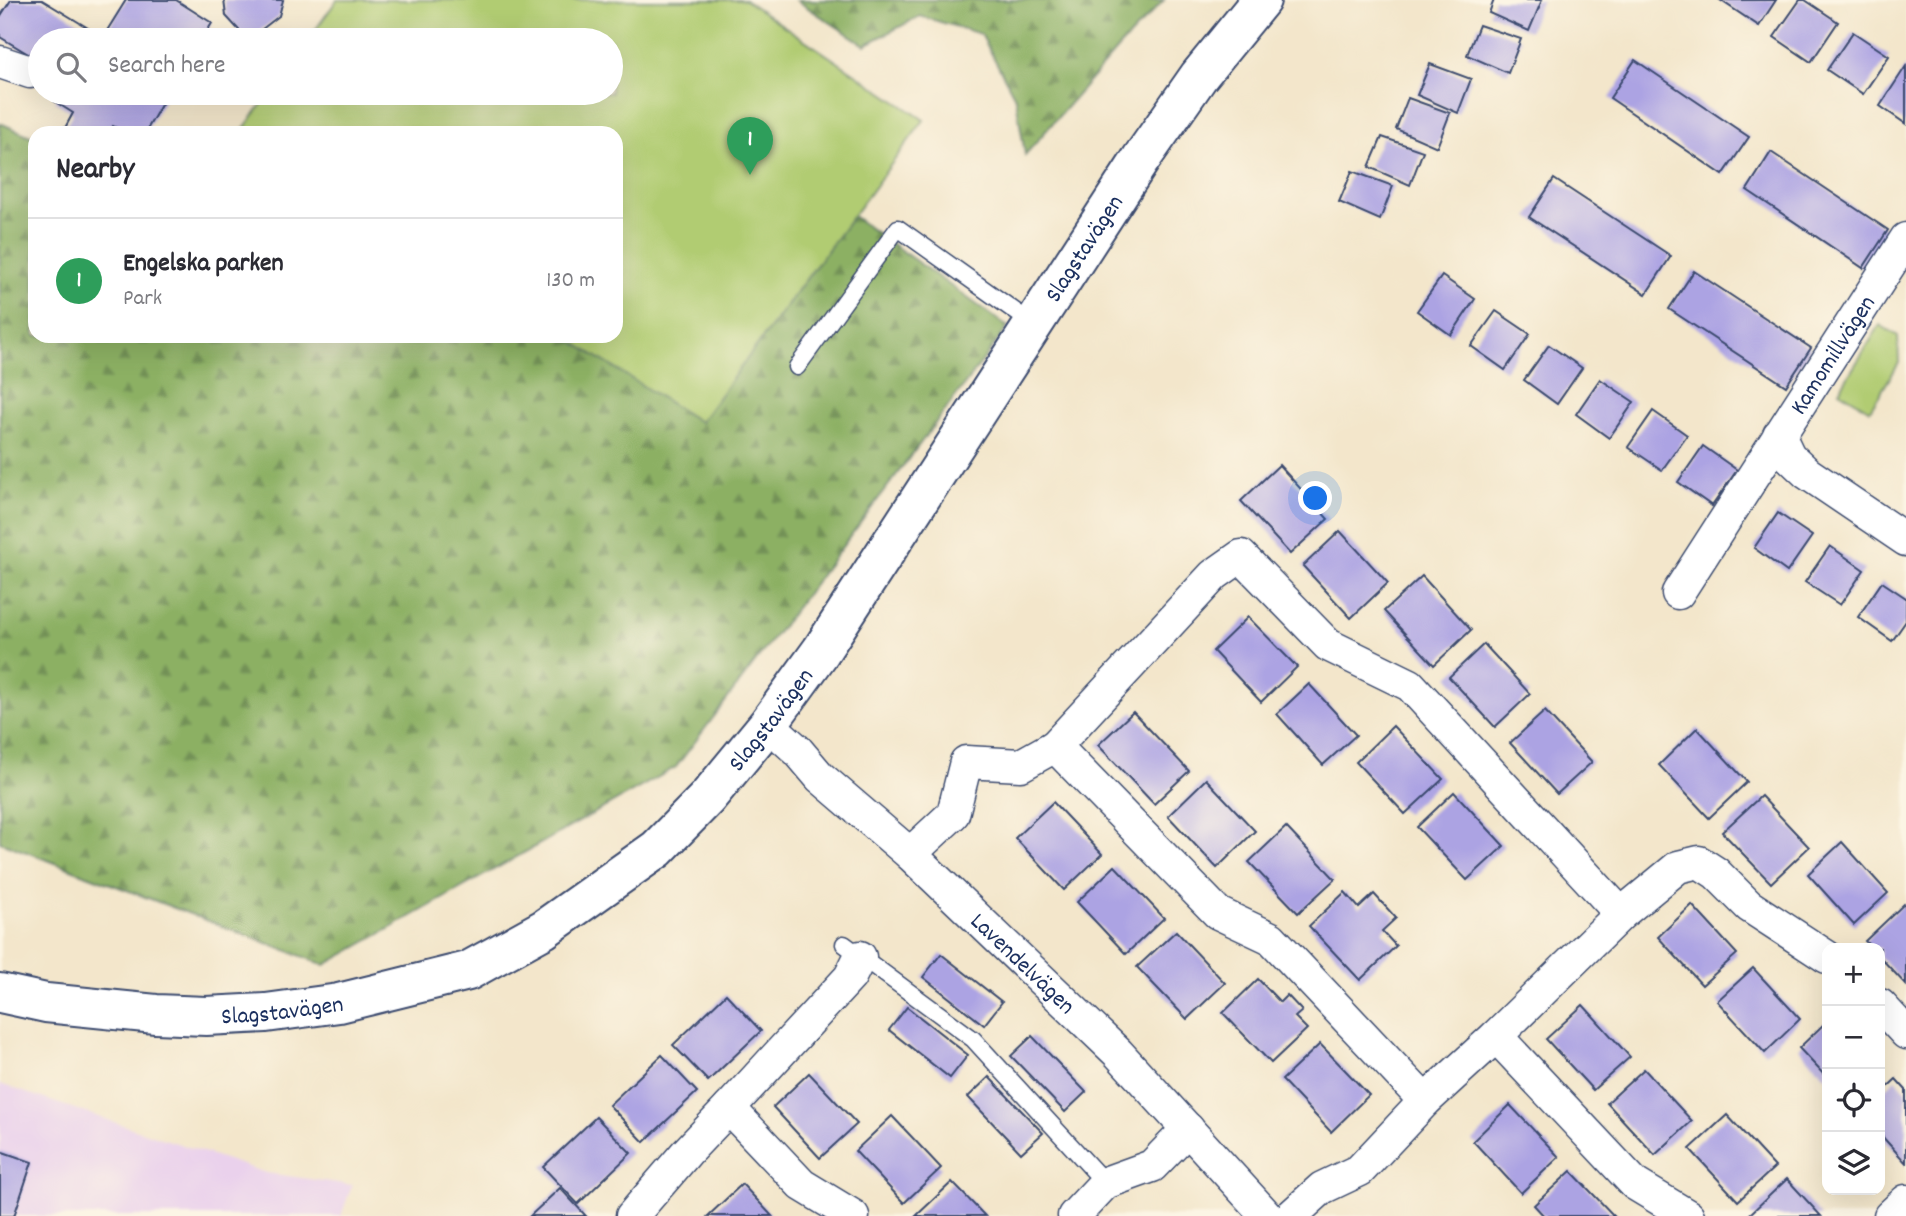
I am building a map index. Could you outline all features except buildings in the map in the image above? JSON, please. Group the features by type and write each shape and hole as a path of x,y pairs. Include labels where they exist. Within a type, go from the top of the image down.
{"street":[{"name":"Slagstavägen","path":"0,993 46,1003 206,1016 266,1013 339,1003 468,971 544,929 657,849 707,798 768,724 821,651 1141,159 1199,76 1261,0"},
{"path":"0,62 28,71"},
{"name":"Kamomillvägen","path":"1678,593 1906,239"},
{"name":"Kamomillvägen","path":"1779,435 1789,456 1807,473 1906,540"},
{"path":"910,854 953,814 966,762 1021,765 1055,746 1214,575 1241,556 1328,645 1410,685 1621,914"},
{"name":"Lavendelvägen","path":"768,724 798,751 820,777 910,854 1118,1053 1267,1216"},
{"path":"1055,746 1218,913 1271,938 1425,1101"},
{"path":"1291,1216 1322,1188 1360,1170 1425,1101 1621,914 1678,867 1699,862 1716,873 1749,906 1822,954"},
{"path":"632,1216 687,1152 850,977 852,951"},
{"path":"1881,1006 1906,1033"},
{"path":"1496,1036 1635,1184 1688,1216"},
{"path":"729,1108 802,1185 853,1216"},
{"path":"1074,1216 1105,1183 1152,1166 1188,1129"},
{"path":"1890,1216 1906,1201"}],"lane":[{"path":"797,367 898,228 1033,324"},
{"path":"852,951 973,1038 1105,1183"}],"shaded area":[{"path":"0,1084 266,1173 352,1185 341,1216 0,1216"}],"green space":[{"path":"337,0 745,0 924,120 700,422 575,343 623,343 623,126 246,126 261,105 623,105 623,28 317,28"},
{"path":"796,0 1164,0 1119,47 1025,155 1016,99 981,34 920,16 865,45"},
{"path":"0,123 28,135 28,343 575,343 700,422 853,216 1008,327 676,767 325,965 0,842"},
{"path":"1880,325 1898,336 1899,363 1870,410 1839,391"}],"place":[{"name":"Engelska parken","path":"750,175"}]}
